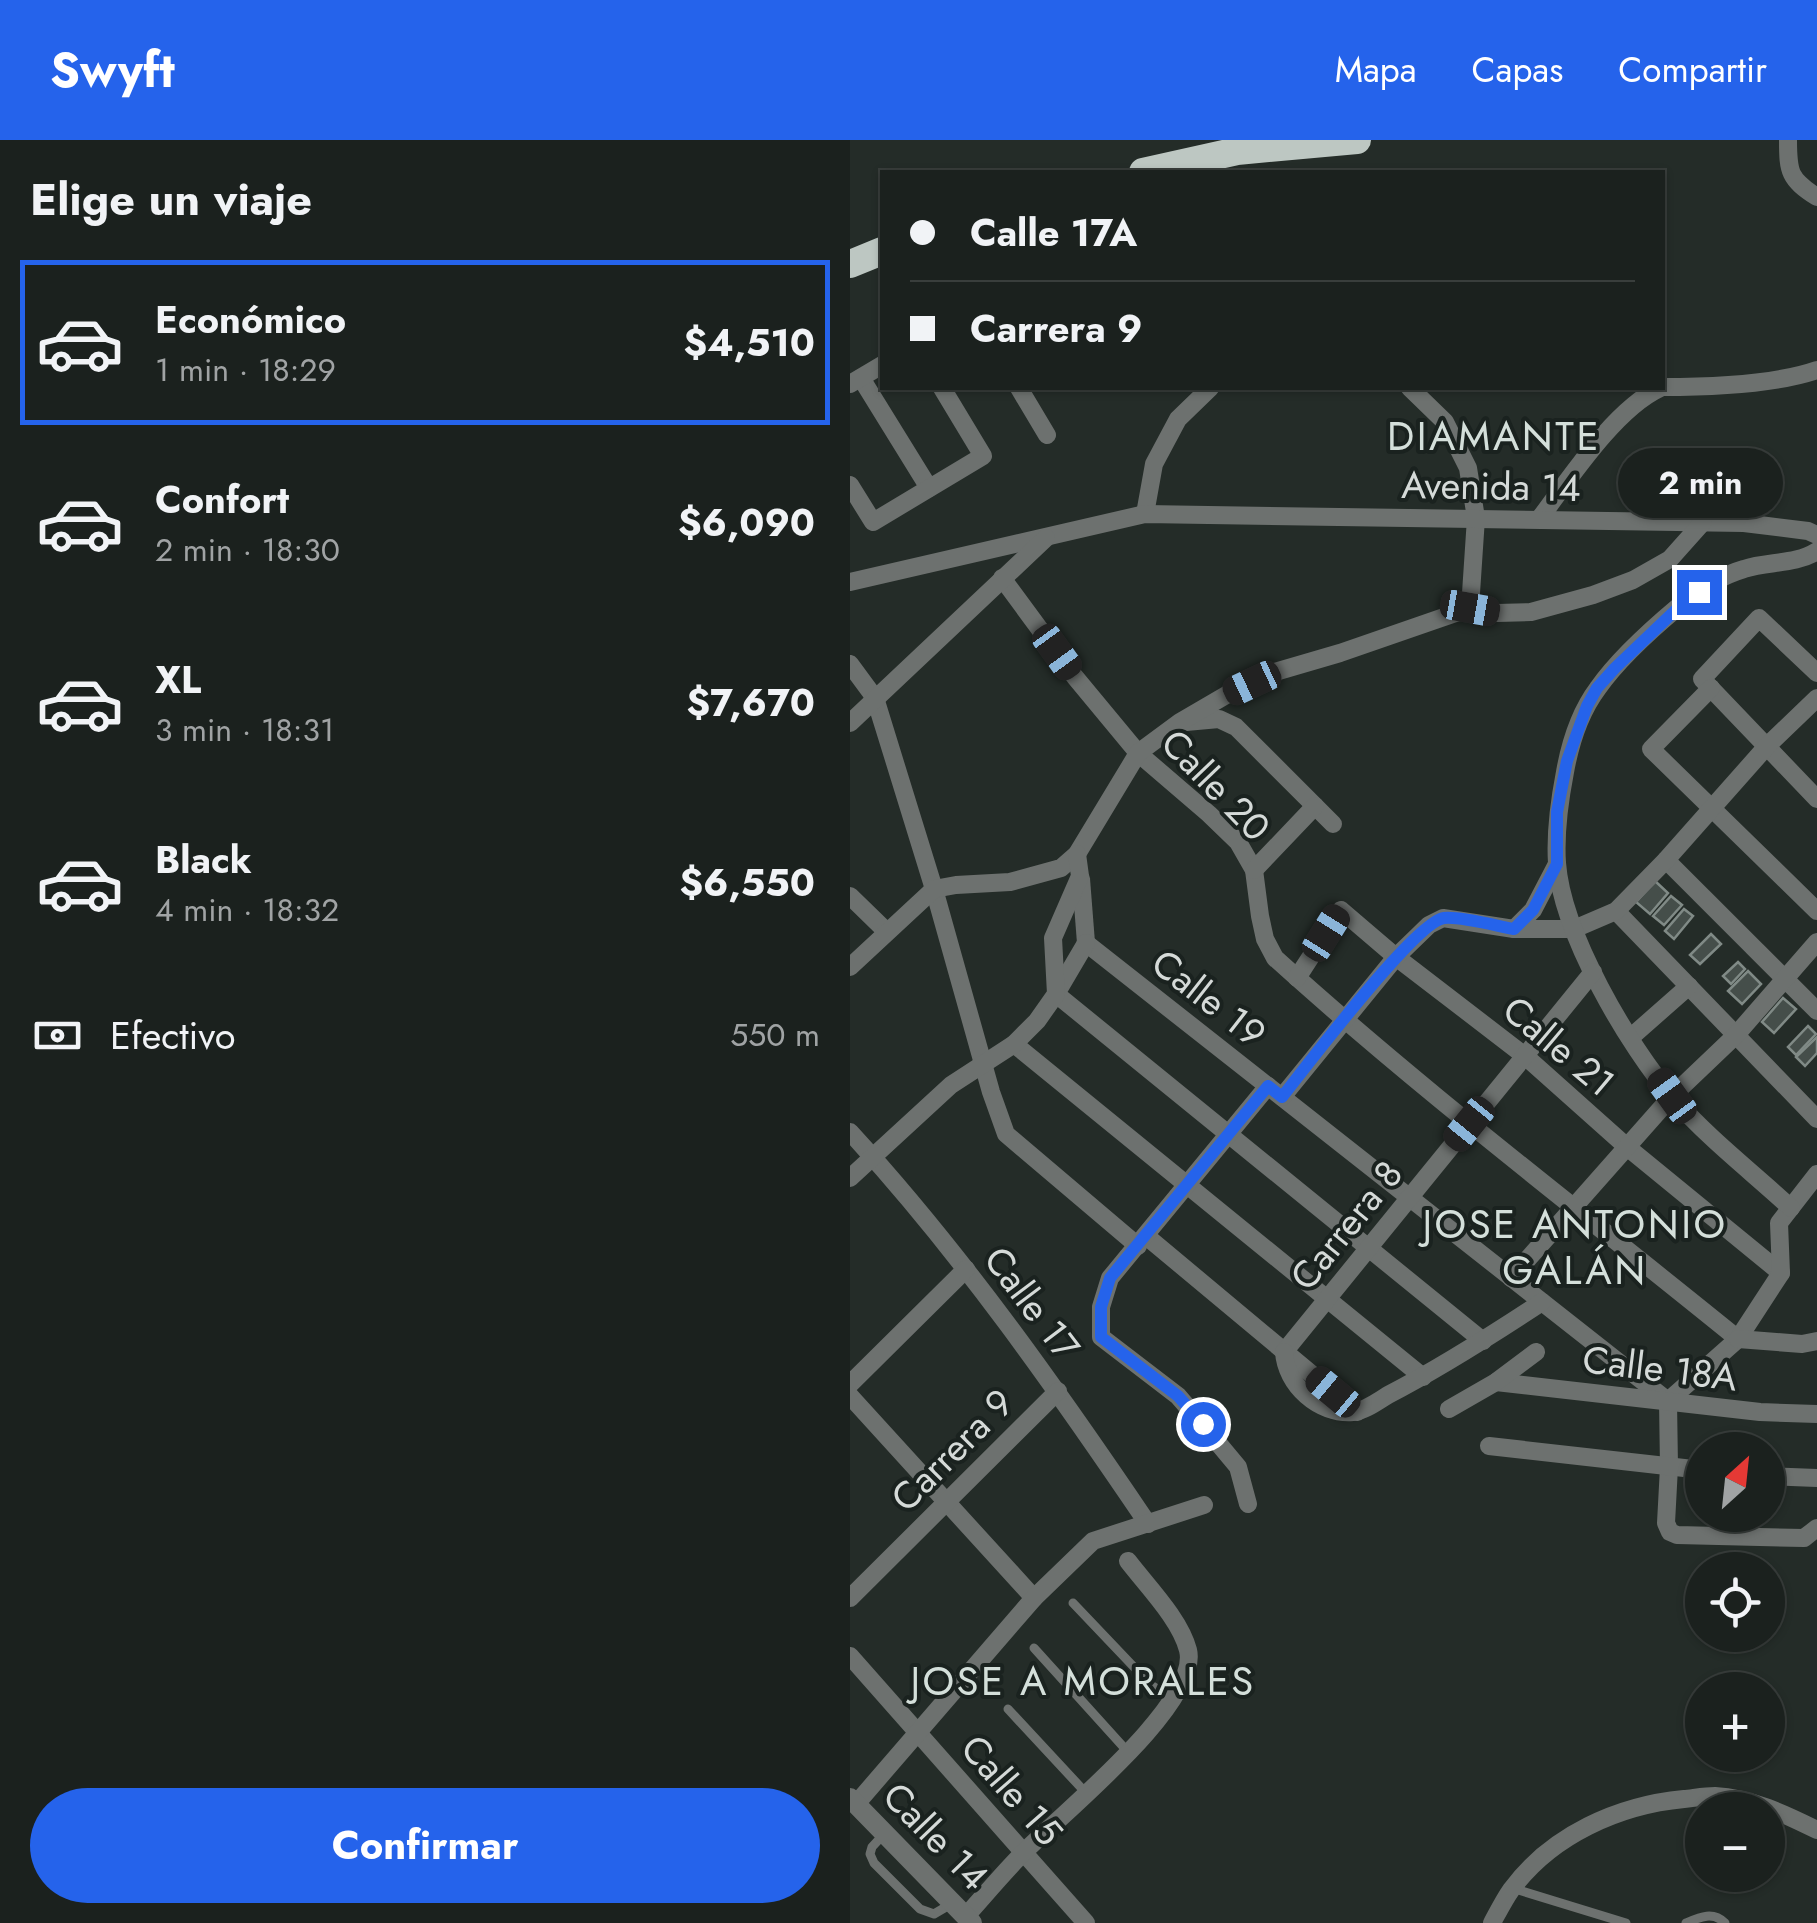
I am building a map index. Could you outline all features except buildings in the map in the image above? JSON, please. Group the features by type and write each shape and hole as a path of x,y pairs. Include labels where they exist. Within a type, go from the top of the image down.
{"highway":[{"path":"1152,170 1236,151 1357,140"},
{"path":"850,264 880,252"}],"street":[{"path":"1788,140 1788,167 1799,186 1817,198"},
{"path":"880,366 855,381 930,488"},
{"path":"1665,387 1707,387 1801,376 1817,370"},
{"path":"850,485 873,522 983,456 943,390"},
{"path":"1020,390 1048,435"},
{"path":"1145,514 1154,464 1178,418 1208,390"},
{"path":"1412,390 1444,422 1468,468 1476,518 1470,608"},
{"path":"1540,518 1594,445 1644,395 1655,390"},
{"name":"Avenida 14","path":"850,582 1145,514 1744,523 1817,535"},
{"path":"850,967 934,889 1010,882 1061,868 1077,854 1138,752 1228,694 1275,672 1470,608 1497,613 1531,612 1633,580 1670,559 1703,522"},
{"path":"850,723 1046,537"},
{"name":"Calle 21","path":"1791,1208 1699,1126 1630,1038 1593,972 1566,910 1557,864 1557,812 1576,732 1597,688 1615,668 1680,606 1719,579 1746,568 1790,562 1817,552"},
{"name":"Calle 20","path":"1002,578 1075,677 1138,752 1238,842 1254,870 1265,939 1275,958 1469,1124 1738,1339"},
{"path":"1817,673 1759,618 1651,750 1817,911"},
{"path":"850,664 875,698 1006,1134 1357,1412 1483,1341 1542,1302"},
{"path":"1707,684 1817,799"},
{"path":"1248,1504 1238,1467 1203,1424 1178,1396 1101,1337 1101,1307 1110,1278 1228,1134 1275,1092 1345,1019 1396,956 1430,925 1443,918 1514,929 1574,929 1616,911 1766,746 1817,698"},
{"path":"1180,722 1219,719 1236,726 1333,824"},
{"path":"1254,870 1315,806"},
{"path":"850,1178 952,1085 1014,1044 1056,994 1086,943 1077,854"},
{"path":"1666,860 1817,1012"},
{"path":"1514,929 1533,910 1557,864"},
{"path":"1080,876 1052,938 1056,994 1483,1341"},
{"path":"850,896 886,931"},
{"name":"Calle 21","path":"1297,978 1340,910 1525,1056 1627,1147 1781,1272"},
{"path":"1616,911 1817,1119"},
{"path":"1511,1278 1672,1096 1736,1035 1817,942"},
{"name":"Calle 19","path":"1086,943 1668,1401"},
{"name":"Carrera 8","path":"1284,1352 1593,972"},
{"path":"1630,1038 1689,986"},
{"path":"1014,1044 1422,1377"},
{"name":"Calle 17","path":"850,1132 966,1270 1058,1391 1148,1524"},
{"path":"1810,1533 1734,1538 1670,1532 1666,1523 1668,1401 1738,1339 1781,1272 1779,1223 1817,1174"},
{"path":"850,1384 966,1270"},
{"path":"1738,1339 1802,1344 1817,1341"},
{"path":"1450,1409 1536,1352"},
{"name":"Calle 18A","path":"1496,1382 1760,1412 1817,1414"},
{"name":"Carrera 9","path":"850,1598 1058,1391"},
{"path":"850,1396 1034,1598"},
{"path":"1489,1446 1685,1468"},
{"path":"1785,1477 1817,1478"},
{"path":"853,1801 1034,1598 1093,1542 1204,1505"},
{"path":"964,1914 1128,1752 1174,1699 1185,1676 1189,1653 1178,1628 1128,1561"},
{"name":"Calle 15","path":"850,1656 1086,1923"},
{"path":"1492,1923 1512,1888 1546,1853 1590,1824 1629,1809 1714,1796 1754,1803 1817,1830"},
{"name":"Calle 14","path":"853,1801 964,1914"}],"lane":[{"path":"1073,1603 1151,1684 1174,1699"},
{"path":"1034,1648 1128,1752"},
{"path":"1008,1709 1086,1794"},
{"path":"1512,1888 1626,1923"},
{"path":"1686,1923 1711,1916 1726,1923"}],"district":[{"name":"DIAMANTE","path":"1494,436"},
{"name":"JOSE ANTONIO GALÁN","path":"1575,1247"},
{"name":"JOSE A MORALES","path":"1083,1681"}],"route":[{"path":"1203,1424 1178,1396 1101,1337 1101,1307 1110,1278 1268,1086 1282,1097 1396,956 1430,925 1443,918 1514,929 1533,910 1557,864 1557,812 1567,761 1587,706 1615,668 1699,592"}]}
